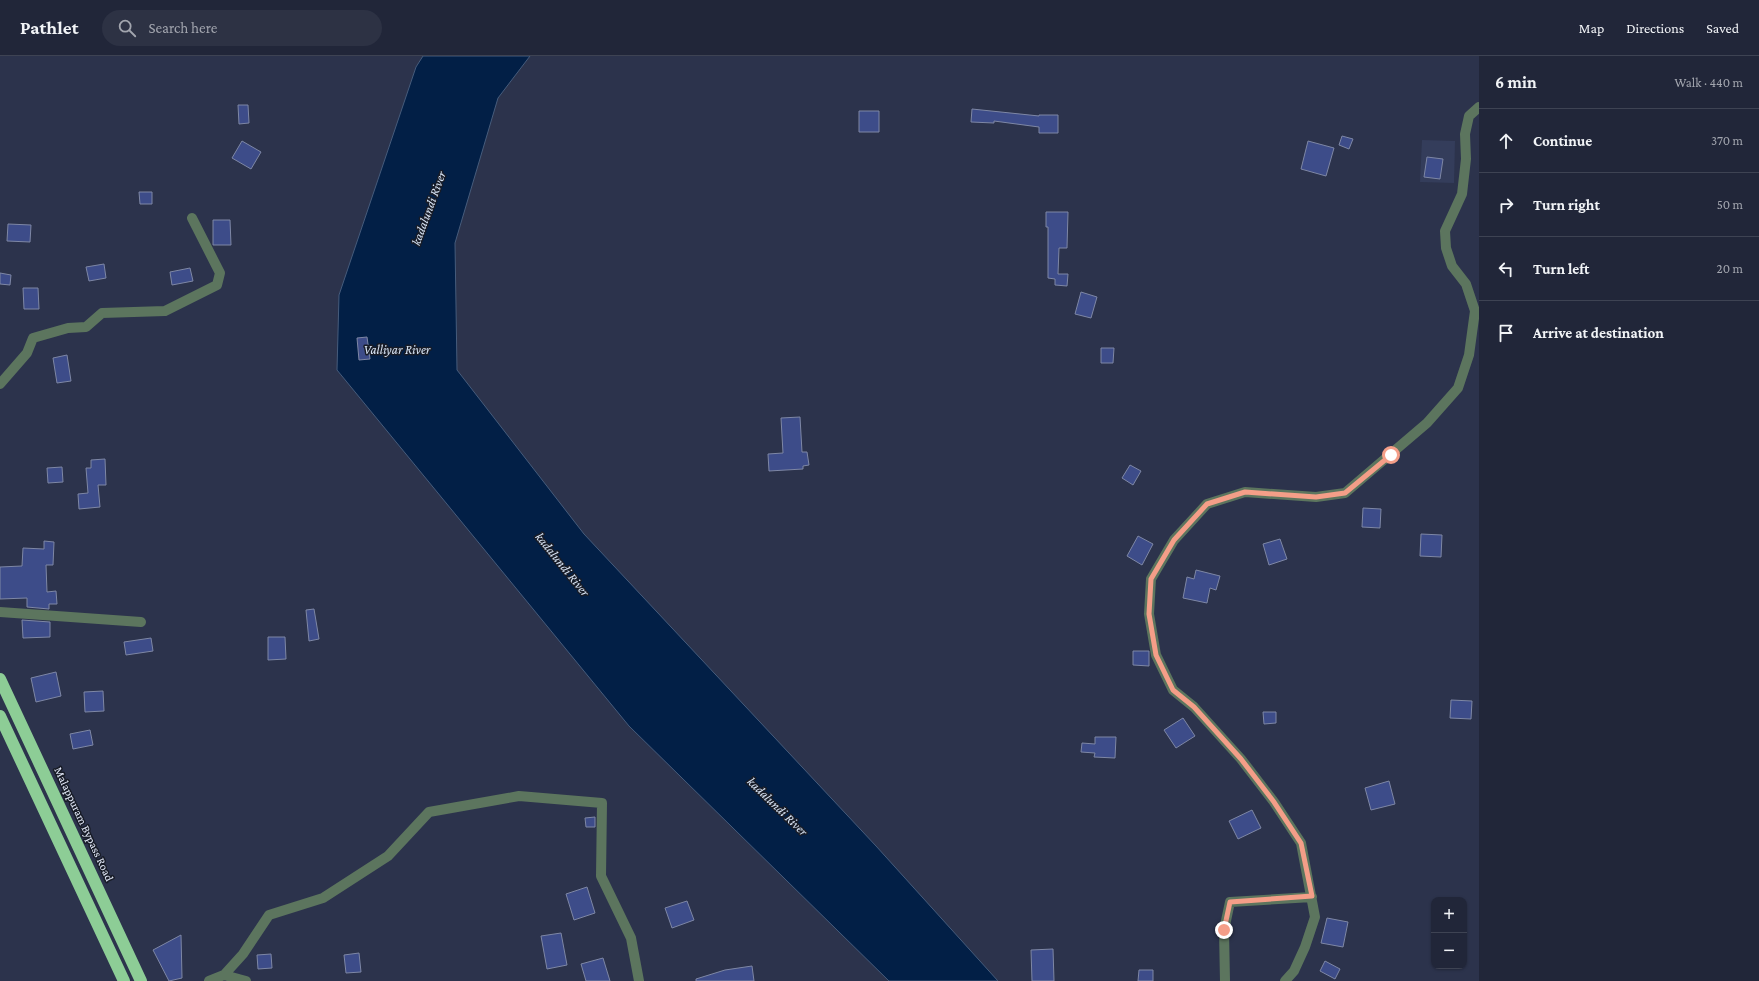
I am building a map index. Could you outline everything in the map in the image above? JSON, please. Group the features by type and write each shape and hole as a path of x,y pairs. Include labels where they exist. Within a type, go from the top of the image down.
{"highway":[{"name":"Malappuram Bypass Road","path":"0,679 141,981"},
{"path":"0,716 124,981"}],"street":[{"path":"1285,981 1294,971 1305,947 1315,917 1301,843 1274,802 1241,759 1194,707 1173,690 1156,655 1149,614 1151,579 1174,540 1207,504 1245,492 1316,497 1345,493 1428,423 1458,388 1469,355 1475,311 1466,284 1452,266 1446,248 1445,231 1462,194 1466,159 1465,134 1469,116 1479,107"},
{"path":"0,384 27,354 33,338 68,328 86,327 102,313 165,311 217,285 220,273 192,218"},
{"path":"0,612 141,622"},
{"path":"209,981 224,975 243,954 269,915 323,898 388,856 429,812 519,796 602,803 601,876 631,938 639,981"},
{"path":"1225,981 1224,930 1230,902 1312,896"},
{"path":"224,975 246,981"}],"shaded area":[{"path":"1422,140 1455,141 1454,183 1420,182"}],"water":[{"name":"Valliyar River","path":"423,56 530,56 498,98 455,243 457,370 584,534 876,846 998,981 889,981 629,726 337,370 339,295 416,67"}],"building":[{"path":"238,105 248,105 249,123 239,124"},
{"path":"972,109 1039,116 1058,115 1058,133 1039,133 1039,127 994,121 994,123 971,122"},
{"path":"859,111 879,111 879,132 859,132"},
{"path":"1342,136 1353,139 1349,149 1339,145"},
{"path":"242,141 261,152 251,169 232,158"},
{"path":"1308,141 1334,148 1326,176 1301,169"},
{"path":"1427,157 1443,159 1440,179 1424,177"},
{"path":"139,192 152,192 152,204 140,204"},
{"path":"1046,212 1068,212 1067,248 1059,248 1058,274 1068,274 1067,286 1055,285 1055,279 1048,278 1048,227 1046,227"},
{"path":"213,220 230,220 231,245 213,245"},
{"path":"8,224 31,225 30,242 7,241"},
{"path":"104,264 106,278 89,281 86,267"},
{"path":"190,268 193,281 172,285 170,272"},
{"path":"0,273 11,275 10,285 0,284"},
{"path":"23,288 38,288 39,309 24,309"},
{"path":"1081,292 1097,297 1091,318 1075,314"},
{"path":"367,337 370,359 359,360 357,338"},
{"path":"1101,348 1114,348 1113,363 1101,363"},
{"path":"67,355 71,381 57,383 53,358"},
{"path":"800,417 802,452 807,452 809,465 803,466 803,469 769,471 768,454 783,453 781,418"},
{"path":"105,459 106,485 98,485 100,507 79,509 78,494 88,493 86,468 91,468 91,460"},
{"path":"1130,465 1141,471 1133,485 1122,478"},
{"path":"62,467 63,482 48,483 47,468"},
{"path":"1363,508 1381,509 1380,528 1362,527"},
{"path":"1421,534 1442,535 1441,557 1420,556"},
{"path":"1138,536 1153,544 1142,565 1127,556"},
{"path":"1280,539 1287,559 1269,565 1263,544"},
{"path":"44,541 54,542 53,565 46,565 47,592 56,591 57,604 49,604 49,609 27,607 27,598 0,599 0,567 22,566 23,548 44,549"},
{"path":"1196,570 1220,576 1216,590 1210,588 1207,603 1183,598 1187,577 1194,579"},
{"path":"314,609 319,639 309,641 306,610"},
{"path":"22,620 50,622 50,637 23,638"},
{"path":"268,637 285,637 286,659 268,660"},
{"path":"151,638 153,651 126,655 124,642"},
{"path":"1133,651 1149,651 1149,666 1133,665"},
{"path":"56,672 61,696 36,702 31,678"},
{"path":"103,691 104,711 85,712 84,692"},
{"path":"1451,700 1472,701 1471,719 1450,718"},
{"path":"1263,712 1276,712 1276,723 1264,724"},
{"path":"1183,718 1195,736 1176,748 1164,730"},
{"path":"90,730 93,745 73,749 70,734"},
{"path":"1095,737 1116,737 1115,758 1094,757 1095,753 1081,752 1082,743 1095,744"},
{"path":"1389,781 1395,804 1371,810 1365,788"},
{"path":"1252,810 1261,828 1238,839 1229,821"},
{"path":"595,817 595,827 586,827 585,818"},
{"path":"587,887 595,913 574,920 566,894"},
{"path":"687,901 694,920 672,928 665,908"},
{"path":"1327,918 1348,922 1343,947 1321,943"},
{"path":"561,933 567,965 547,969 541,936"},
{"path":"181,935 182,978 169,981 153,950"},
{"path":"1053,949 1054,981 1032,981 1031,950"},
{"path":"359,953 361,972 346,973 344,955"},
{"path":"271,954 272,968 258,969 257,955"},
{"path":"603,958 610,981 586,981 581,964"},
{"path":"1325,961 1340,969 1335,979 1320,971"},
{"path":"752,966 754,981 696,981 696,979 725,970"},
{"path":"1139,970 1153,970 1153,981 1138,981"}],"route":[{"path":"1224,930 1230,902 1312,896 1309,878 1301,843 1274,802 1241,759 1194,707 1173,690 1156,655 1149,614 1151,579 1174,540 1207,504 1245,492 1316,497 1345,493 1391,455"}],"water label":[{"name":"kadalundi River","path":"428,208"},
{"name":"kadalundi River","path":"563,564"},
{"name":"kadalundi River","path":"778,806"}]}
